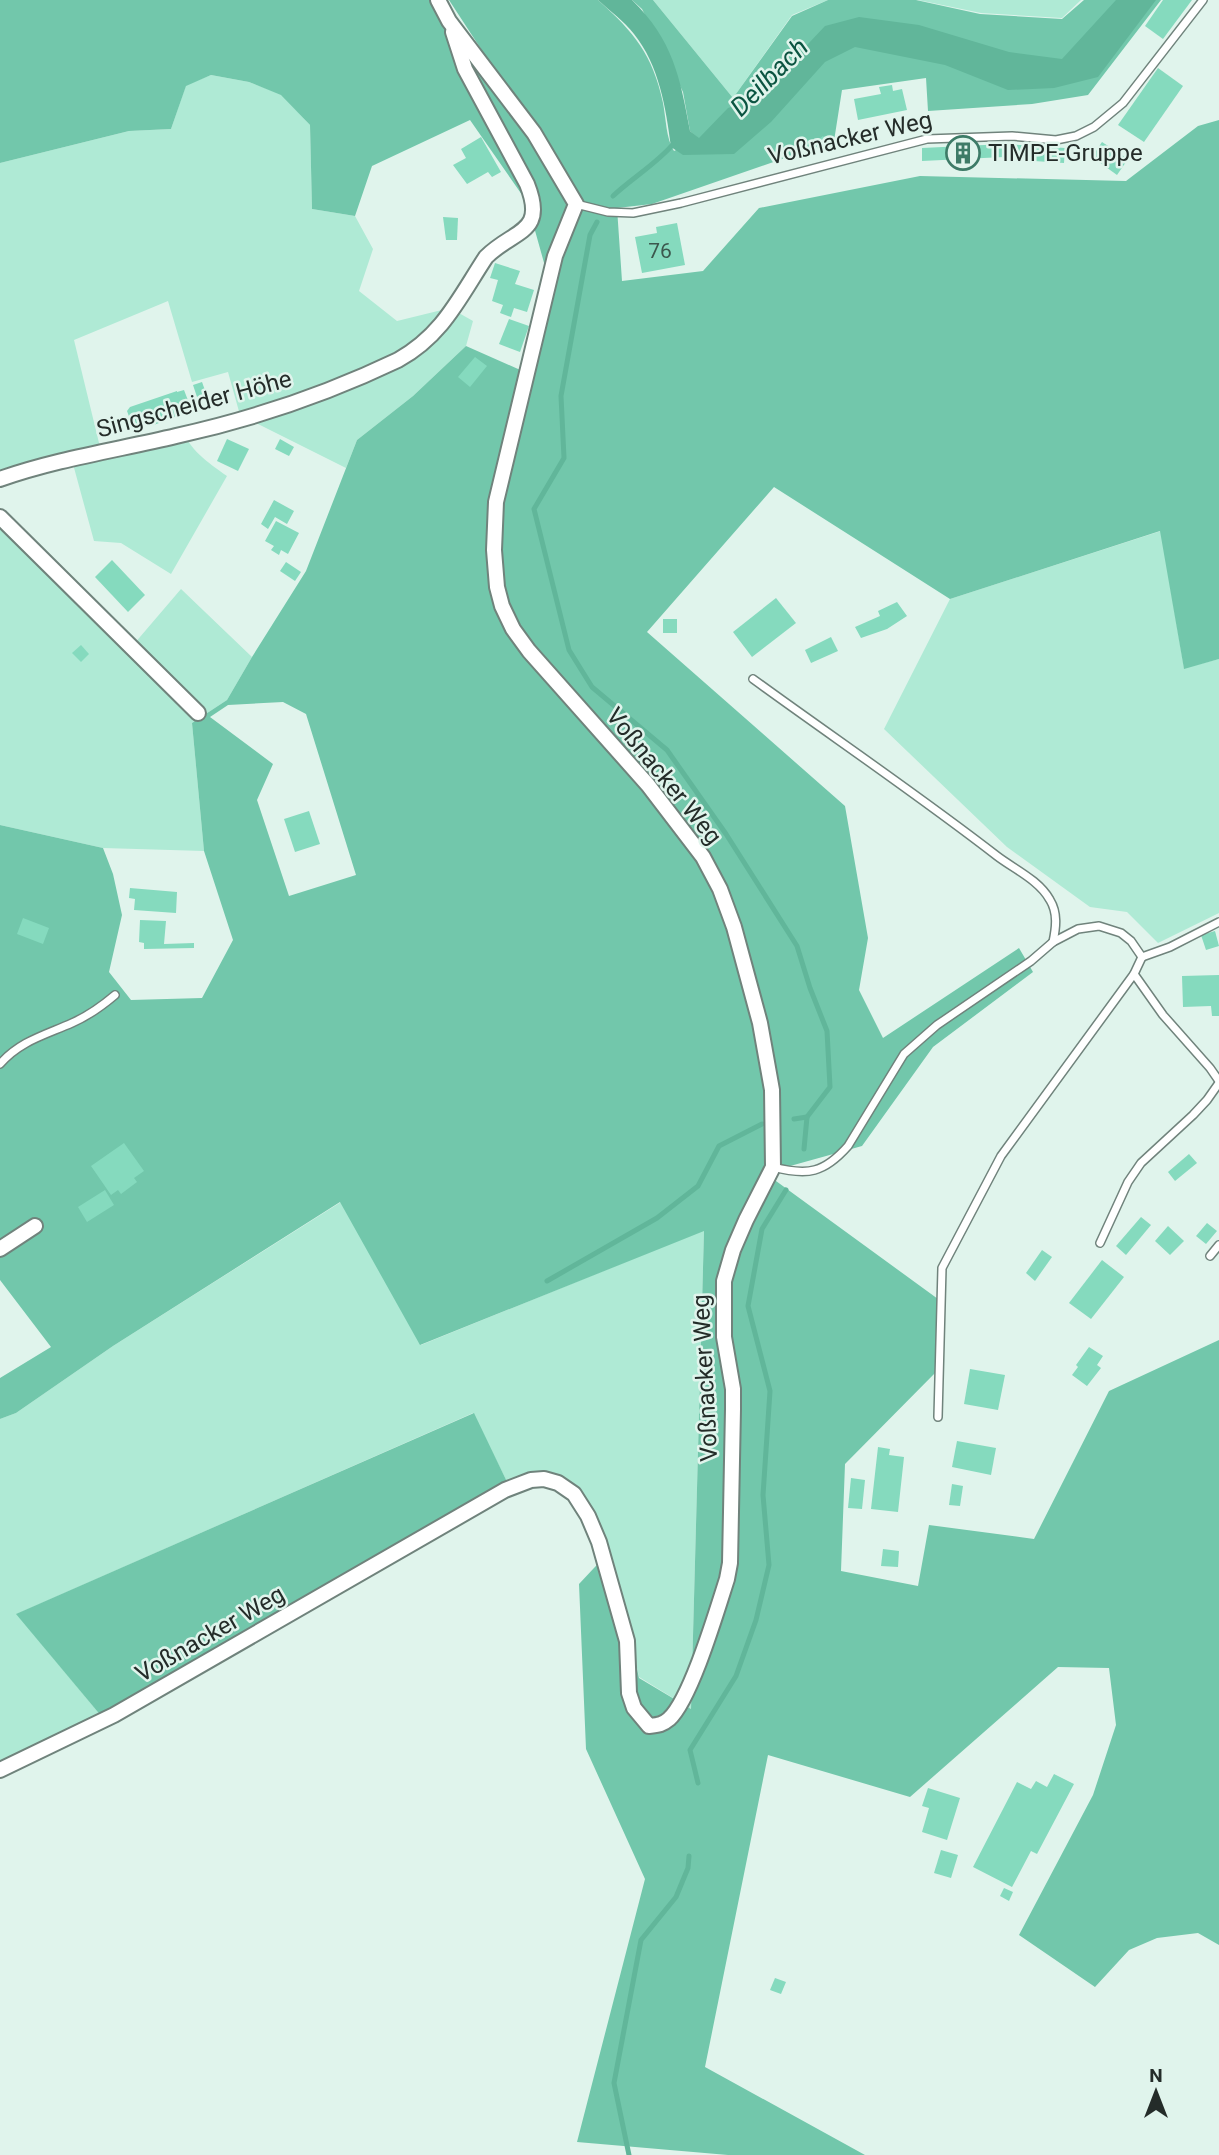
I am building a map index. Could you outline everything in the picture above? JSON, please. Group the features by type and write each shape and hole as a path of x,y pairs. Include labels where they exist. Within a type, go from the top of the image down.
{"street":[{"path":"438,0 449,21 534,133 576,204"},
{"name":"Singscheider Höhe","path":"0,479 48,464 178,436 290,406 382,368 413,352 430,337 446,320 486,257 527,228 534,213 533,199 527,184 465,69 449,21"},
{"name":"Voßnacker Weg","path":"0,1770 114,1715 505,1490 531,1480 544,1479 567,1488 588,1516 606,1564 627,1641 629,1693 634,1708 649,1726 661,1725 671,1718 685,1696 729,1571 733,1389 724,1337 723,1281 746,1220 773,1167 772,1090 767,1056 734,927 720,889 703,857 666,807 529,651 513,629 497,587 494,550 496,502 555,256 576,204"},
{"path":"0,517 198,713"},
{"path":"0,1249 35,1226"}],"lane":[{"name":"Voßnacker Weg","path":"576,204 608,212 633,213 927,139 1012,136 1056,140 1076,136 1094,127 1123,103 1203,0"},
{"path":"753,679 1043,890 1054,908 1053,942"},
{"path":"938,1417 942,1268 1001,1156 1134,974 1142,957 1170,947 1219,922"},
{"path":"773,1167 795,1172 810,1171 825,1168 838,1158 904,1054 937,1025 1031,961 1053,942 1078,929 1099,926 1121,933 1131,941 1142,957"},
{"path":"1100,1243 1128,1182 1141,1163 1193,1115 1219,1082 1163,1015 1134,974"},
{"path":"0,1064 11,1052 32,1039 97,1010 115,995"},
{"path":"1210,1256 1219,1245"}],"shaded area":[{"path":"0,0 429,0 517,125 530,124 449,0 598,0 632,34 648,58 659,86 674,151 699,139 690,131 683,92 642,9 632,0 653,0 733,98 792,16 828,0 916,0 980,14 1062,19 1084,0 1161,0 1088,95 1032,104 928,111 926,78 842,90 834,141 652,204 617,208 622,281 703,271 759,208 920,176 1126,181 1198,126 1219,120 1219,659 1184,669 1160,531 950,599 774,487 647,632 845,806 868,938 859,990 883,1038 1019,948 1033,972 933,1047 862,1146 765,1173 938,1299 937,1371 845,1464 841,1571 918,1586 929,1525 1034,1539 1109,1391 1219,1340 1219,1945 1198,1933 1157,1938 1129,1950 1095,1987 1019,1935 1093,1795 1116,1725 1109,1668 1058,1667 910,1797 768,1755 705,2067 865,2155 728,2155 577,2142 645,1879 586,1749 579,1584 609,1552 639,1678 691,1709 704,1231 420,1345 340,1202 113,1346 16,1413 0,1419 0,1378 51,1347 0,1280 0,825 103,848 113,874 122,915 109,972 131,1000 202,998 233,940 204,851 192,723 227,700 306,571 357,440 413,396 466,346 527,373 548,277 527,202 470,120 372,166 355,216 312,209 310,125 281,95 249,82 211,75 186,86 171,129 129,131 0,163","holes":["283,702 306,714 356,875 289,896 257,800 273,764 210,717 228,705"]},
{"path":"598,0 632,0 657,30 673,60 690,131 699,138 728,108 757,98 825,26 859,17 919,25 1009,52 1062,59 1116,0 1156,0 1098,77 1054,88 1008,90 945,65 855,47 825,62 771,122 734,154 683,155 671,147 660,88 643,46 626,25"},
{"path":"653,0 828,0 792,15 733,98"},
{"path":"918,0 1081,0 1062,18 981,13"},
{"path":"211,75 249,82 281,94 310,125 312,209 355,216 373,249 359,291 397,321 450,308 473,321 466,346 413,396 357,440 346,468 240,415 228,372 192,382 168,301 74,340 100,447 181,428 194,449 227,476 171,574 121,543 94,541 73,464 8,482 0,488 0,163 129,131 171,129 186,85"},
{"path":"0,511 134,644 181,589 252,657 227,700 192,723 204,851 103,848 0,825"},
{"path":"1161,531 1184,668 1219,659 1219,913 1158,943 1127,912 1090,907 1007,847 884,729 950,599"},
{"path":"341,1202 421,1345 704,1230 691,1709 639,1677 614,1564 578,1489 553,1478 509,1486 473,1413 17,1614 102,1717 0,1763 0,1419 16,1413 113,1346"},
{"path":"474,1413 509,1486 102,1717 16,1614"}],"building":[{"path":"1163,0 1192,0 1163,39 1145,26"},
{"path":"1158,68 1183,86 1144,142 1118,125"},
{"path":"892,85 893,91 902,89 907,110 858,120 854,99 881,94 879,87"},
{"path":"823,136 830,146 821,153 814,143"},
{"path":"481,137 501,172 492,177 488,172 467,184 453,165 466,158 461,149"},
{"path":"1102,142 1128,159 1117,175 1092,157"},
{"path":"1005,144 1065,148 1064,163 1004,157 922,161 922,148"},
{"path":"443,217 458,218 457,240 446,240"},
{"path":"677,223 685,265 642,273 635,237 657,233 656,227"},
{"path":"495,263 520,271 515,284 534,290 527,312 514,308 511,317 500,313 503,305 492,301 498,280 490,278"},
{"path":"509,319 529,326 520,352 499,344"},
{"path":"475,357 487,366 470,387 458,377"},
{"path":"202,382 206,393 197,397 193,385"},
{"path":"184,390 189,403 177,407 180,415 151,426 149,421 133,427 127,411 130,407"},
{"path":"227,439 249,449 238,471 217,461"},
{"path":"280,439 294,447 289,456 275,449"},
{"path":"274,500 294,511 287,524 275,517 268,529 261,524"},
{"path":"276,521 299,533 288,554 281,550 279,555 271,550 274,546 265,541"},
{"path":"112,560 145,595 128,612 95,577"},
{"path":"286,562 301,572 295,581 280,571"},
{"path":"776,598 796,623 752,657 733,632"},
{"path":"897,602 907,616 887,629 861,638 855,627 880,616 878,611"},
{"path":"663,619 677,619 677,633 663,633"},
{"path":"831,637 838,651 811,663 805,650"},
{"path":"81,645 89,654 81,662 72,653"},
{"path":"309,811 320,844 295,852 284,819"},
{"path":"130,888 177,892 176,913 134,910 135,899 129,898"},
{"path":"23,918 49,928 43,944 17,934"},
{"path":"140,920 166,921 164,944 194,943 194,948 144,949 144,943 139,942"},
{"path":"1215,931 1219,946 1206,950 1201,935"},
{"path":"1219,975 1219,1016 1212,1016 1211,1006 1183,1007 1182,976"},
{"path":"124,1143 144,1171 134,1178 137,1182 121,1194 118,1190 111,1195 91,1166"},
{"path":"1189,1154 1197,1163 1175,1181 1168,1172"},
{"path":"105,1190 114,1205 87,1222 78,1207"},
{"path":"1141,1217 1151,1225 1126,1255 1116,1246"},
{"path":"1207,1223 1217,1231 1206,1244 1196,1236"},
{"path":"1168,1226 1184,1241 1170,1255 1155,1241"},
{"path":"1042,1250 1052,1257 1035,1281 1026,1273"},
{"path":"1102,1260 1124,1277 1091,1319 1069,1303"},
{"path":"1089,1347 1103,1356 1097,1365 1101,1368 1087,1386 1072,1375"},
{"path":"970,1369 1005,1375 998,1410 964,1404"},
{"path":"957,1441 996,1448 991,1475 952,1467"},
{"path":"878,1447 890,1449 889,1455 904,1457 898,1512 871,1509"},
{"path":"851,1478 865,1480 862,1509 848,1508"},
{"path":"952,1484 963,1486 960,1506 949,1505"},
{"path":"883,1549 899,1551 898,1567 881,1566"},
{"path":"1054,1774 1074,1784 1037,1854 1031,1851 1012,1887 973,1867 1017,1782 1031,1789 1036,1781 1047,1787"},
{"path":"928,1788 960,1798 947,1840 922,1832 929,1808 922,1806"},
{"path":"941,1850 958,1855 951,1878 934,1873"},
{"path":"1004,1888 1013,1892 1009,1901 1000,1896"},
{"path":"775,1978 786,1982 781,1994 770,1990"}],"waterway":[{"path":"613,196 674,143"},
{"path":"597,222 590,235 561,396 564,458 534,509 569,650 592,687 667,750 726,834 797,946 827,1031 830,1087 807,1117 804,1149"},
{"path":"794,1119 807,1117"},
{"path":"547,1281 657,1218 698,1186 719,1146 762,1124"},
{"path":"698,1783 690,1750 736,1676 756,1620 769,1565 763,1495 770,1391 748,1306 762,1229 786,1190"},
{"path":"629,2155 614,2083 641,1940 676,1897 688,1868 689,1856"}],"place":[{"name":"TIMPE-Gruppe","path":"963,153"}],"water label":[{"name":"Deilbach","path":"769,77"}]}
